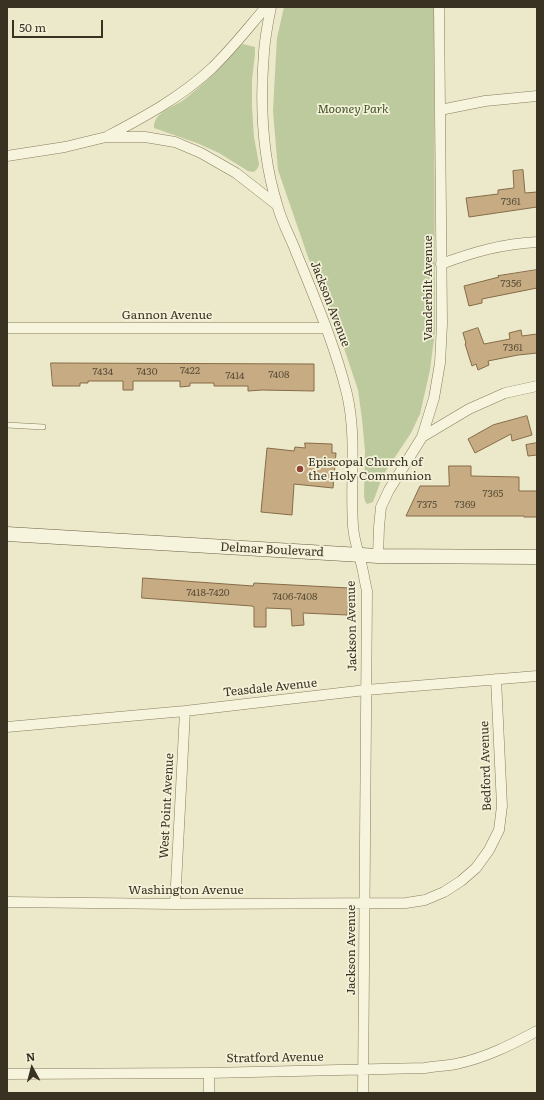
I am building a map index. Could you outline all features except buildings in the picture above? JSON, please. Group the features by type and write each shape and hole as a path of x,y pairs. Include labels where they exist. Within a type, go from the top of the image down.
{"main road":[{"name":"Delmar Boulevard","path":"7,534 378,556 537,557"}],"street":[{"path":"106,137 152,113 192,85 225,54 266,7"},
{"name":"Jackson Avenue","path":"270,7 264,51 262,95 264,136 269,169 277,205 340,364 348,396 352,429 353,525 358,555 362,566 367,591 363,1093"},
{"name":"Vanderbilt Avenue","path":"378,556 381,508 389,490 422,437 434,398 440,363 442,324 439,7"},
{"path":"440,110 485,101 537,96"},
{"path":"7,156 65,147 106,137 145,137 175,142 201,153 236,173 277,205"},
{"path":"441,264 480,250 504,245 537,242"},
{"name":"Gannon Avenue","path":"7,328 326,328"},
{"path":"422,437 469,409 505,393 537,386"},
{"name":"Teasdale Avenue","path":"7,728 366,690 537,676"},
{"name":"Bedford Avenue","path":"364,904 406,903 425,900 444,892 461,881 476,868 489,850 499,830 502,806 496,679"},
{"name":"West Point Avenue","path":"175,904 185,710"},
{"name":"Washington Avenue","path":"7,902 364,904"},
{"name":"Stratford Avenue","path":"7,1074 209,1073 425,1068 456,1064 482,1057 509,1046 537,1031"},
{"path":"209,1073 209,1093"}],"lane":[{"path":"7,426 43,426"}],"green space":[{"name":"Mooney Park","path":"284,7 434,7 435,331 430,370 420,414 411,433 383,475 373,502 367,504 364,496 365,451 358,390 345,351 308,257 278,170 273,111 277,38"},
{"path":"243,44 255,47 252,80 252,107 254,137 259,164 258,168 254,172 248,171 219,153 197,143 154,128 155,122 160,114 185,99 213,74 232,52"}],"place":[{"name":"Episcopal Church of the Holy Communion","path":"300,469"}]}
